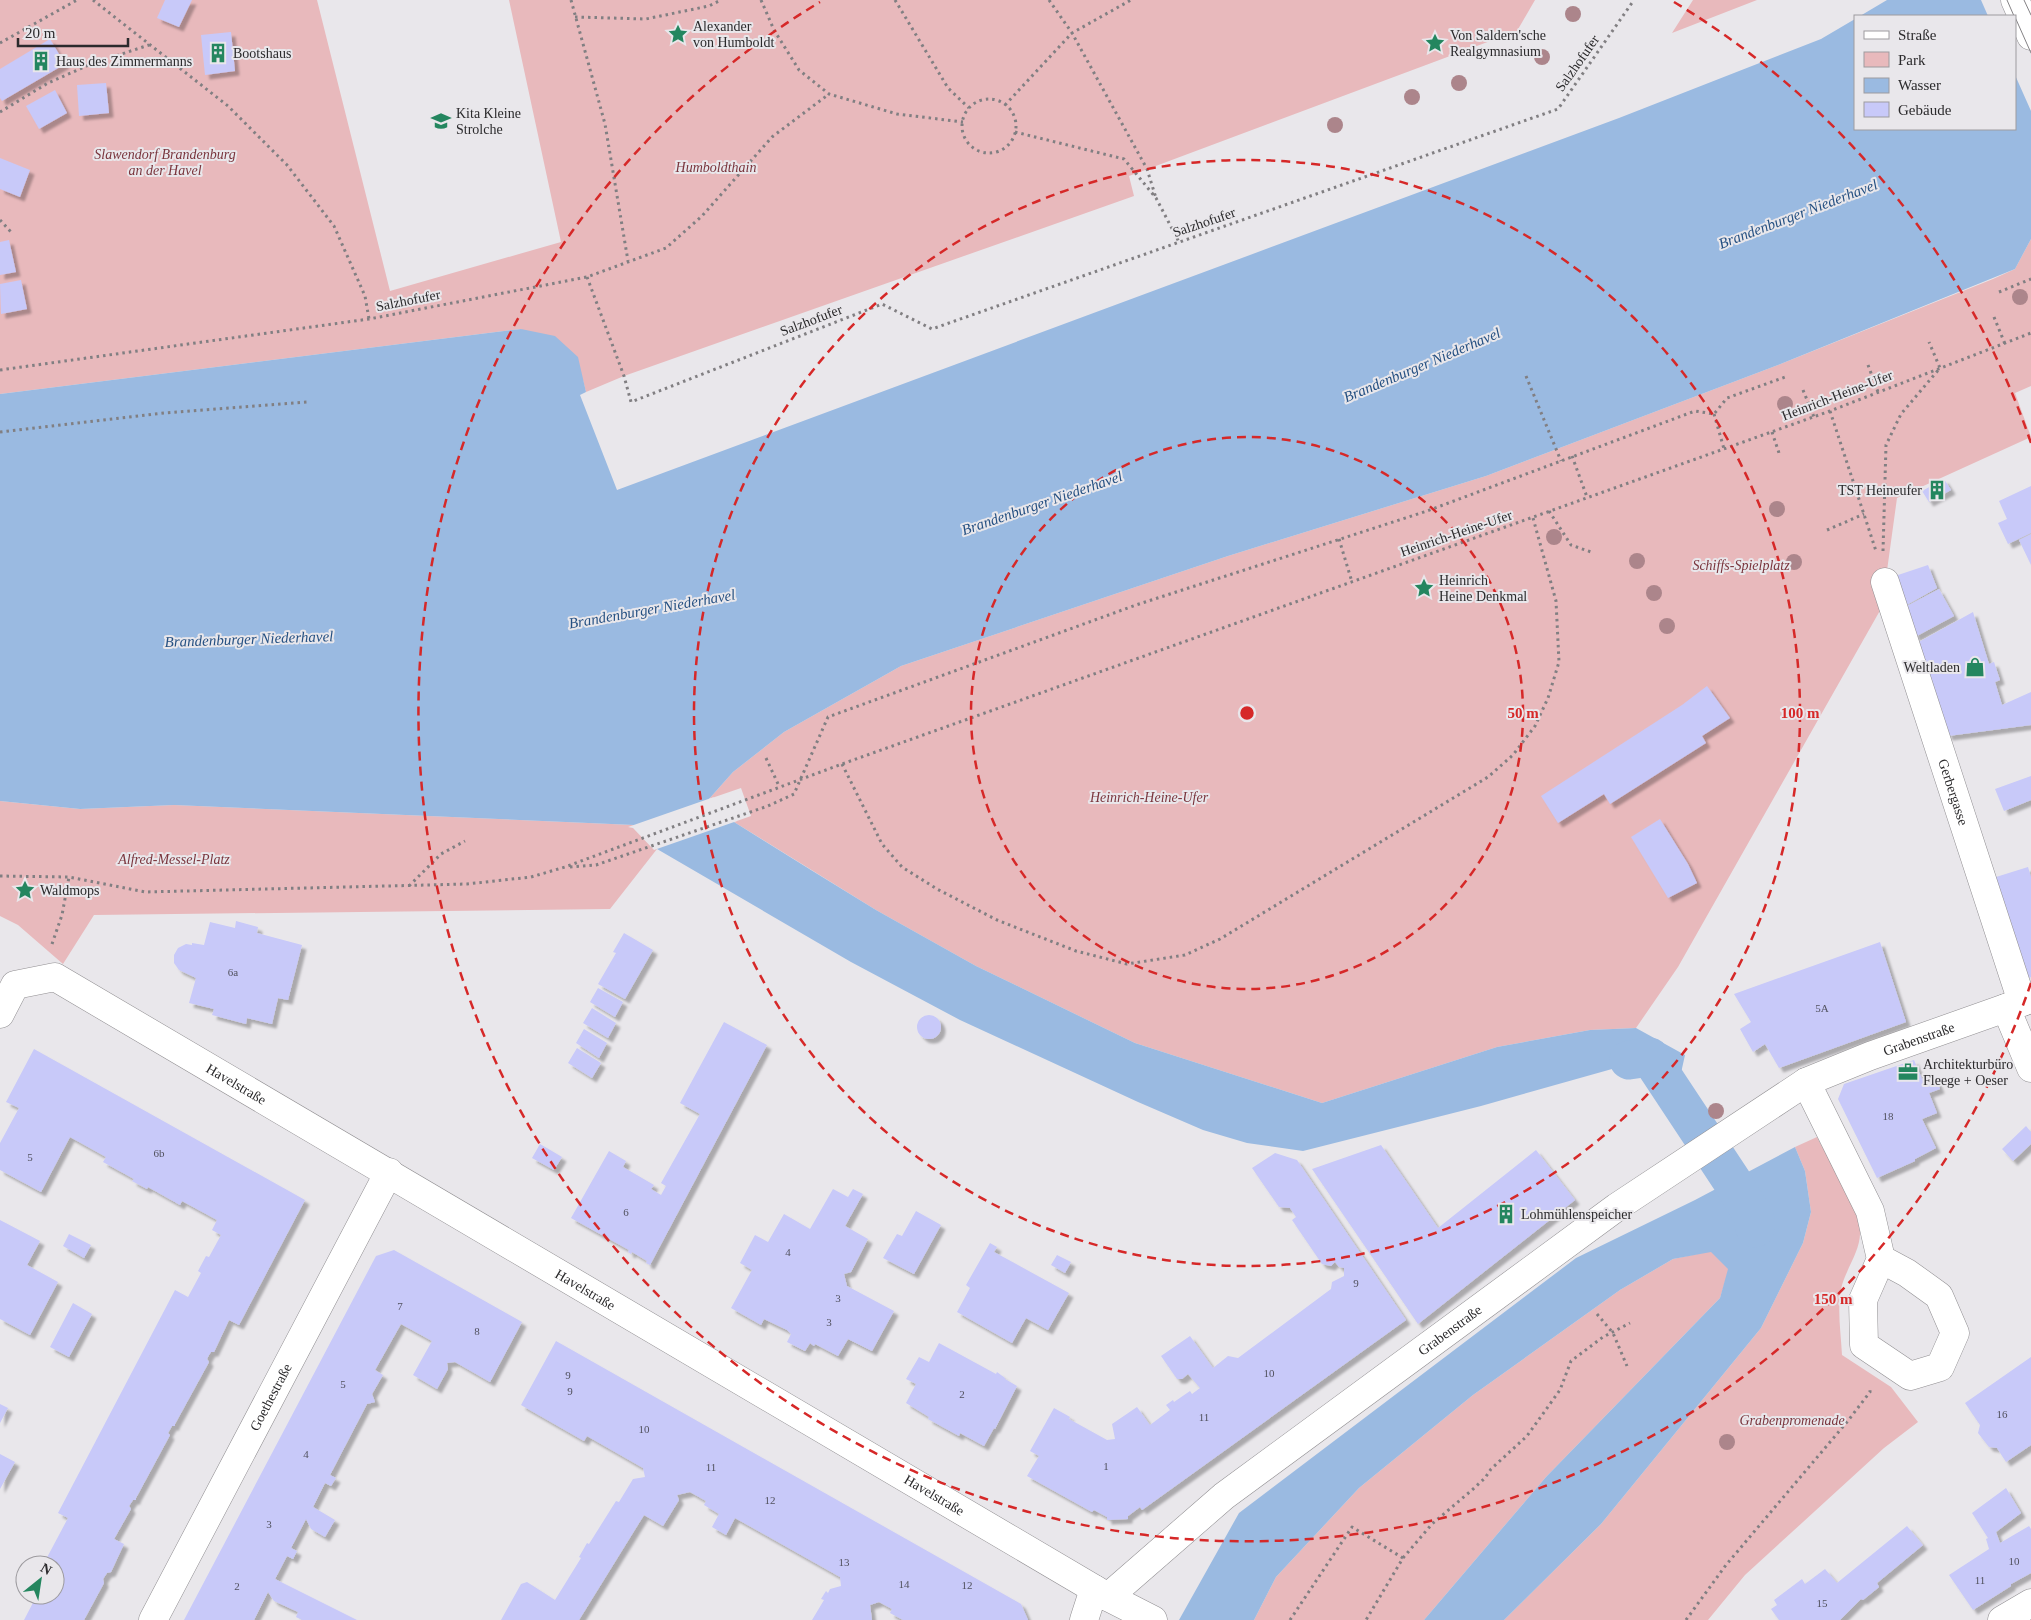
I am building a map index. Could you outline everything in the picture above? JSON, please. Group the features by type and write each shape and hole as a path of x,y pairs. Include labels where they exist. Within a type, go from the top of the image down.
{"street":[{"path":"2015,0 2031,36"},
{"name":"Gerbergasse","path":"1883,568 2020,1003 2031,1068"},
{"name":"Havelstraße","path":"27,983 55,977 389,1172 1123,1607"},
{"path":"0,1014 27,983"},
{"name":"Grabenstraße","path":"1123,1607 1224,1496 1575,1238 1696,1154 1806,1082 1870,1056 2020,1003"},
{"path":"1806,1082 1870,1211 1881,1258"},
{"name":"Goethestraße","path":"153,1620 389,1172"},
{"path":"2002,1620 2031,1603"},
{"path":"1084,1620 1123,1607"}],"path":[{"path":"0,43 77,0"},
{"path":"93,0 228,106 287,165 334,226 365,296 369,319"},
{"path":"571,0 604,124 628,261"},
{"path":"576,17 646,19 709,6 721,0"},
{"path":"761,0 774,30 799,70 829,94 897,114 962,122"},
{"path":"896,0 948,88 969,108"},
{"path":"1049,0 1072,33 1147,169 1156,198 1179,242"},
{"path":"1005,105 1072,33 1131,0"},
{"name":"Salzhofufer","path":"0,370 369,319 588,277 624,376 631,402 882,304 932,328 1558,109 1634,0"},
{"path":"0,112 48,83 91,64 150,44"},
{"path":"588,277 666,248 702,216 772,137 829,94"},
{"path":"988,99 1005,105 1012,114 1015,123 1015,132 1012,140 1001,150 990,153 981,152 973,148 964,136 962,122 966,111 981,101 988,99"},
{"path":"1015,132 1124,159 1156,198"},
{"path":"0,220 11,232"},
{"path":"1999,292 2031,279"},
{"path":"1994,317 2005,344"},
{"name":"Heinrich-Heine-Ufer","path":"565,867 746,801 801,778 1814,417 2031,333"},
{"path":"1883,568 1886,445 1901,414 1940,368 1929,342"},
{"path":"1868,365 1878,392"},
{"path":"1526,376 1561,461"},
{"path":"1714,414 1727,398 1788,376"},
{"path":"1803,390 1814,417"},
{"path":"0,432 164,413 307,402"},
{"path":"0,876 69,877 145,892 409,887 467,884 531,877 565,867 596,865 768,806 794,794 828,717 1136,605 1427,511 1695,411 1714,414"},
{"path":"1830,411 1883,568"},
{"path":"1714,414 1724,449"},
{"path":"1772,432 1780,456"},
{"path":"1572,456 1587,497"},
{"path":"1549,511 1571,545 1591,552"},
{"path":"1827,530 1864,514"},
{"path":"842,764 882,844 902,867 937,889 997,920 1076,951 1127,964 1185,955 1220,939 1488,777 1513,755 1535,726 1545,705 1559,662 1556,601 1533,518"},
{"path":"1340,539 1352,582"},
{"path":"766,758 779,786"},
{"path":"409,887 440,854 465,842"},
{"path":"27,983 62,915 69,877"},
{"path":"1597,1314 1613,1333 1627,1366"},
{"path":"1366,1620 1403,1558 1432,1524 1478,1484 1526,1436 1560,1390 1571,1361 1603,1338 1630,1323"},
{"path":"1686,1620 1726,1565 1847,1422"},
{"path":"1290,1620 1352,1527 1403,1558"}],"green space":[{"path":"0,0 317,0 390,291 561,242 509,0 1535,0 1517,31 1129,176 1134,196 624,376 586,392 583,380 521,329 0,394"},
{"path":"1693,0 1757,0 1672,33"},
{"name":"Heinrich-Heine-Ufer","path":"2031,239 2031,386 2015,393 2031,437 1897,498 1882,607 1678,967 1636,1028 1590,1030 1497,1047 1322,1103 1135,1043 976,966 876,910 734,822 751,816 741,788 709,799 733,772 784,732 901,666 1228,556 1486,476 1783,363 1993,279 2015,269"},
{"name":"Alfred-Messel-Platz","path":"0,801 80,809 174,805 634,825 657,849 610,909 94,915 63,964 18,925 0,916"},
{"name":"Grabenpromenade","path":"1817,1137 1843,1184 1859,1221 1860,1238 1858,1246 1841,1289 1839,1314 1842,1355 1891,1387 1918,1422 1884,1448 1745,1575 1708,1620 1504,1620 1601,1524 1761,1328 1803,1243 1811,1212 1805,1171 1795,1147"},
{"path":"1711,1251 1729,1269 1720,1298 1546,1477 1424,1620 1254,1620 1276,1577 1359,1488 1473,1395 1620,1290 1673,1259"}],"water":[{"name":"Brandenburger Niederhavel","path":"1887,0 2031,0 2031,239 2015,269 1783,363 1486,476 1228,556 901,666 784,732 733,772 709,799 714,808 734,822 876,910 976,966 1135,1043 1322,1103 1497,1047 1590,1030 1636,1028 1685,1055 1681,1073 1664,1084 1612,1069 1481,1106 1303,1151 1247,1143 1203,1130 960,1020 851,962 657,849 634,825 174,805 80,809 0,801 0,394 521,329 555,336 578,357 586,392 580,395 617,490 1619,118 1821,39 1854,20 1854,130 2016,130 2016,15 1862,15"},
{"path":"1795,1147 1805,1171 1811,1212 1803,1243 1761,1328 1601,1524 1504,1620 1424,1620 1546,1477 1720,1298 1728,1269 1711,1252 1673,1259 1620,1290 1473,1395 1359,1488 1276,1577 1254,1620 1179,1620 1239,1513 1576,1258 1695,1200"}],"pier":[{"path":"1981,0 2031,0 2031,111 2016,77 2016,15 1988,15"},
{"path":"714,797 712,800 716,806 737,821 654,850 633,828 628,827"}],"building":[{"path":"165,0 192,0 179,27 157,18"},
{"name":"Bootshaus","path":"231,32 235,71 205,75 201,35"},
{"path":"50,39 65,64 2,101 0,98 0,69"},
{"path":"106,83 109,113 79,116 77,85"},
{"path":"55,90 67,113 39,129 26,106"},
{"path":"0,158 30,170 20,197 0,189"},
{"path":"9,240 16,272 0,275 0,242"},
{"path":"21,280 27,309 1,314 0,284"},
{"name":"TST Heineufer","path":"1944,479 1951,490 1929,502 1922,491"},
{"path":"2031,486 2031,533 2008,544 1998,523 2007,519 1999,501"},
{"path":"2031,534 2031,565 2019,540"},
{"path":"1928,565 1937,588 1905,606 1895,576"},
{"path":"1939,589 1954,616 1915,637 1905,607"},
{"path":"1973,612 1989,664 1994,662 2000,680 1995,682 2002,705 2031,692 2031,725 1948,736 1917,643"},
{"path":"1707,686 1730,718 1702,736 1706,743 1610,804 1604,794 1558,823 1541,796 1682,705"},
{"path":"2031,776 2031,800 2004,811 1995,789"},
{"path":"1660,819 1688,864 1697,883 1668,898 1631,837"},
{"path":"2028,867 2031,877 2031,977 2029,978 1996,877"},
{"path":"236,921 258,927 257,933 302,945 288,1000 278,998 272,1024 247,1018 246,1024 212,1015 214,1009 189,1003 196,978 179,970 174,963 174,955 178,948 186,944 192,945 192,943 204,945 210,922 235,928"},
{"path":"624,933 653,950 625,999 598,984 616,953 613,952"},
{"path":"1880,942 1906,1022 1779,1068 1765,1044 1753,1052 1740,1029 1751,1022 1734,994"},
{"path":"598,988 623,1002 615,1017 590,1002"},
{"path":"592,1008 616,1023 608,1038 583,1023"},
{"path":"929,1015 938,1018 941,1027 938,1036 929,1039 920,1036 917,1027 920,1018"},
{"path":"724,1022 767,1045 650,1265 632,1252 631,1254 628,1252 629,1250 571,1218 609,1151 626,1161 623,1167 654,1185 651,1189 661,1195 666,1186 661,1183 700,1114 680,1103"},
{"path":"584,1029 607,1043 599,1058 576,1043"},
{"path":"577,1048 601,1063 592,1078 568,1063"},
{"path":"34,1049 305,1200 239,1325 229,1320 214,1352 211,1352 209,1355 207,1359 209,1362 175,1426 172,1426 168,1433 170,1435 136,1500 133,1500 129,1506 131,1509 114,1539 124,1544 111,1572 107,1573 103,1579 104,1583 84,1620 24,1620 32,1605 65,1605 65,1555 48,1555 68,1518 58,1513 175,1290 188,1297 201,1273 198,1271 206,1256 209,1257 221,1235 212,1230 217,1220 182,1201 180,1205 148,1187 147,1189 132,1181 134,1179 103,1162 106,1157 70,1137 41,1192 0,1170 0,1143 19,1108 6,1102"},
{"path":"1914,1060 1922,1079 1934,1074 1940,1089 1929,1093 1937,1113 1922,1119 1936,1148 1915,1159 1915,1161 1877,1178 1838,1099 1844,1084"},
{"path":"2026,1126 2031,1132 2031,1144 2013,1161 2002,1149"},
{"path":"540,1144 562,1157 554,1170 532,1158"},
{"path":"1381,1145 1438,1228 1536,1150 1575,1200 1418,1324 1312,1169"},
{"path":"1275,1153 1297,1160 1406,1320 1142,1510 1140,1507 1128,1516 1128,1519 1107,1520 1107,1517 1094,1510 1092,1512 1027,1476 1039,1456 1030,1451 1054,1408 1070,1417 1069,1419 1107,1440 1115,1439 1112,1424 1137,1407 1150,1425 1170,1410 1166,1405 1190,1391 1192,1394 1200,1388 1188,1374 1182,1379 1177,1379 1161,1356 1190,1336 1213,1368 1228,1356 1238,1358 1331,1289 1332,1282 1344,1276 1344,1268 1339,1267 1335,1262 1331,1266 1322,1264 1292,1220 1296,1217 1290,1208 1279,1207 1252,1168"},
{"path":"833,1189 848,1197 853,1189 863,1194 845,1226 868,1239 851,1272 844,1274 847,1286 894,1311 872,1351 848,1339 838,1356 810,1343 805,1351 787,1342 791,1334 787,1330 764,1319 761,1325 731,1308 752,1270 740,1263 755,1235 768,1242 784,1214 810,1229"},
{"path":"916,1211 941,1225 914,1274 883,1258 897,1234 902,1236"},
{"path":"0,1220 40,1241 27,1265 58,1282 30,1335 0,1319"},
{"path":"69,1234 91,1245 84,1258 63,1246"},
{"path":"990,1243 997,1247 994,1252 1069,1293 1048,1330 1026,1318 1012,1343 957,1312 970,1288 966,1285"},
{"path":"394,1250 522,1322 490,1382 455,1362 447,1363 448,1369 437,1389 413,1375 432,1341 401,1324 375,1370 383,1375 372,1394 375,1402 367,1404 330,1475 336,1478 331,1486 325,1483 313,1507 335,1520 325,1537 311,1529 306,1519 291,1548 297,1551 293,1559 287,1556 275,1579 357,1620 302,1620 296,1617 298,1612 274,1601 268,1592 254,1620 184,1620 376,1256"},
{"path":"1057,1255 1071,1262 1065,1273 1051,1265"},
{"path":"73,1303 92,1314 69,1357 50,1347"},
{"path":"556,1341 1021,1604 1028,1620 903,1620 890,1613 892,1609 879,1602 870,1605 872,1620 812,1620 824,1600 821,1599 826,1591 828,1593 830,1589 841,1586 840,1577 735,1518 726,1535 712,1527 719,1514 704,1505 706,1501 690,1492 677,1495 679,1500 663,1526 644,1515 579,1620 501,1620 521,1584 527,1582 555,1600 581,1558 579,1557 587,1543 589,1544 616,1501 619,1502 633,1479 645,1477 643,1468 587,1436 584,1441 521,1405"},
{"path":"939,1343 996,1374 997,1372 1017,1386 984,1446 960,1433 959,1436 928,1419 929,1417 906,1403 916,1384 906,1379 919,1357 929,1362"},
{"path":"2031,1357 2031,1445 2006,1462 1997,1448 1989,1447 1978,1433 1980,1425 1965,1403"},
{"path":"0,1404 8,1408 0,1423"},
{"path":"0,1454 15,1462 0,1489"},
{"path":"2006,1488 2021,1513 1996,1532 2000,1543 2029,1526 2031,1529 2031,1573 1973,1610 1949,1575 1989,1549 1986,1539 1988,1538 1972,1513"},
{"path":"1907,1526 1923,1545 1877,1583 1879,1587 1863,1600 1861,1599 1840,1620 1779,1620 1771,1609 1777,1605 1774,1600 1802,1579 1805,1584 1825,1569 1837,1583"}],"waterway":[{"path":"1629,1060 1650,1057 1732,1181 1755,1219 1755,1228"}],"tram line":[{"path":"2007,0 2014,15"},
{"path":"2024,0 2031,15"},
{"path":"2016,19 2031,53"}],"place":[{"name":"Alexander von Humboldt","path":"678,34"},
{"name":"Von Saldern'sche Realgymnasium","path":"1435,43"},
{"name":"Bootshaus","path":"218,53"},
{"name":"Haus des Zimmermanns","path":"41,61"},
{"name":"Kita Kleine Strolche","path":"441,121"},
{"name":"TST Heineufer","path":"1937,490"},
{"name":"Heinrich Heine Denkmal","path":"1424,588"},
{"name":"Weltladen","path":"1975,667"},
{"name":"Waldmops","path":"25,890"},
{"name":"Architekturbüro Fleege + Oeser","path":"1908,1072"},
{"name":"Lohmühlenspeicher","path":"1506,1214"}],"park label":[{"name":"Slawendorf Brandenburg an der Havel","path":"165,162"},
{"name":"Humboldthain","path":"716,167"},
{"name":"Schiffs-Spielplatz","path":"1741,565"}]}
